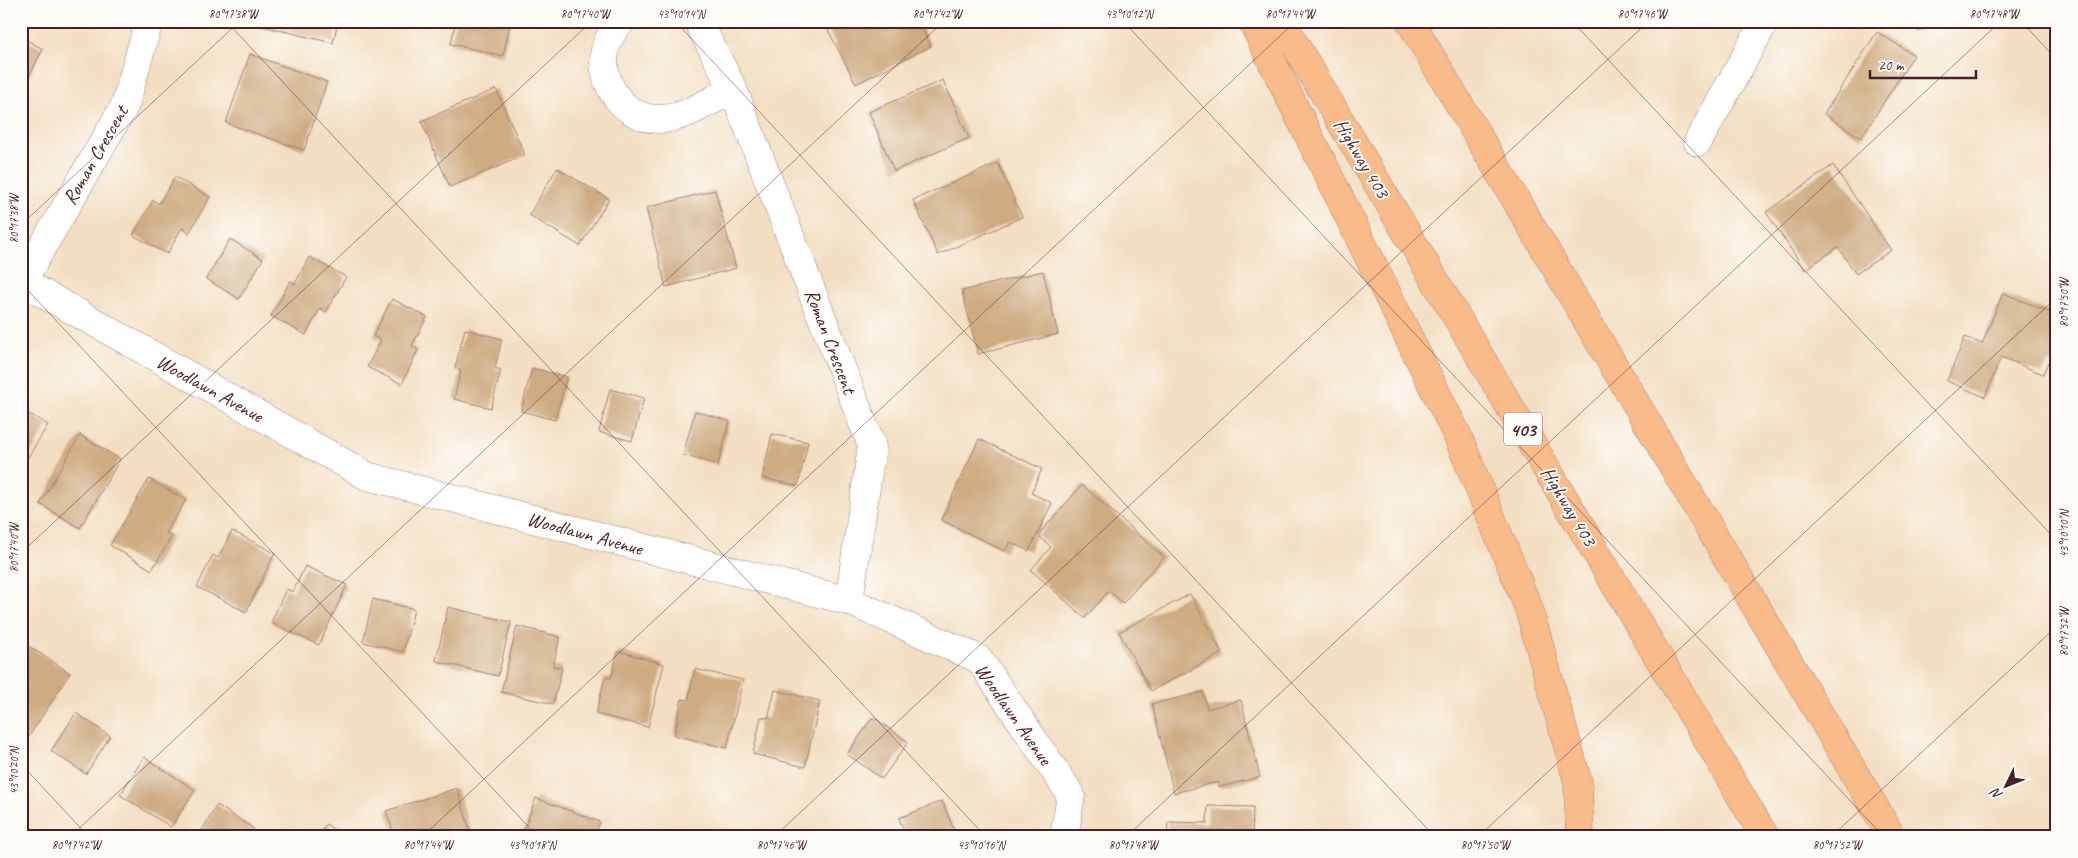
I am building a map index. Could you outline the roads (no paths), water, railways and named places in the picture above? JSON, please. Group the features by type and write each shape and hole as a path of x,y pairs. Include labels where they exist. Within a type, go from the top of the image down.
{"highway":[{"path":"1252,21 1458,437 1529,609 1578,782 1580,837"},
{"name":"Highway 403","path":"1281,21 1765,837"},
{"path":"1410,21 1892,837"}],"street":[{"name":"Roman Crescent","path":"22,281 125,105 149,21"},
{"path":"622,21 613,31 605,50 604,70 610,89 622,105 639,115 659,119 679,116 733,89"},
{"name":"Roman Crescent","path":"698,21 733,89 872,446 849,601"},
{"path":"1698,142 1765,21"},
{"name":"Woodlawn Avenue","path":"22,281 366,476 849,601 979,659 1071,795 1064,837"}]}
